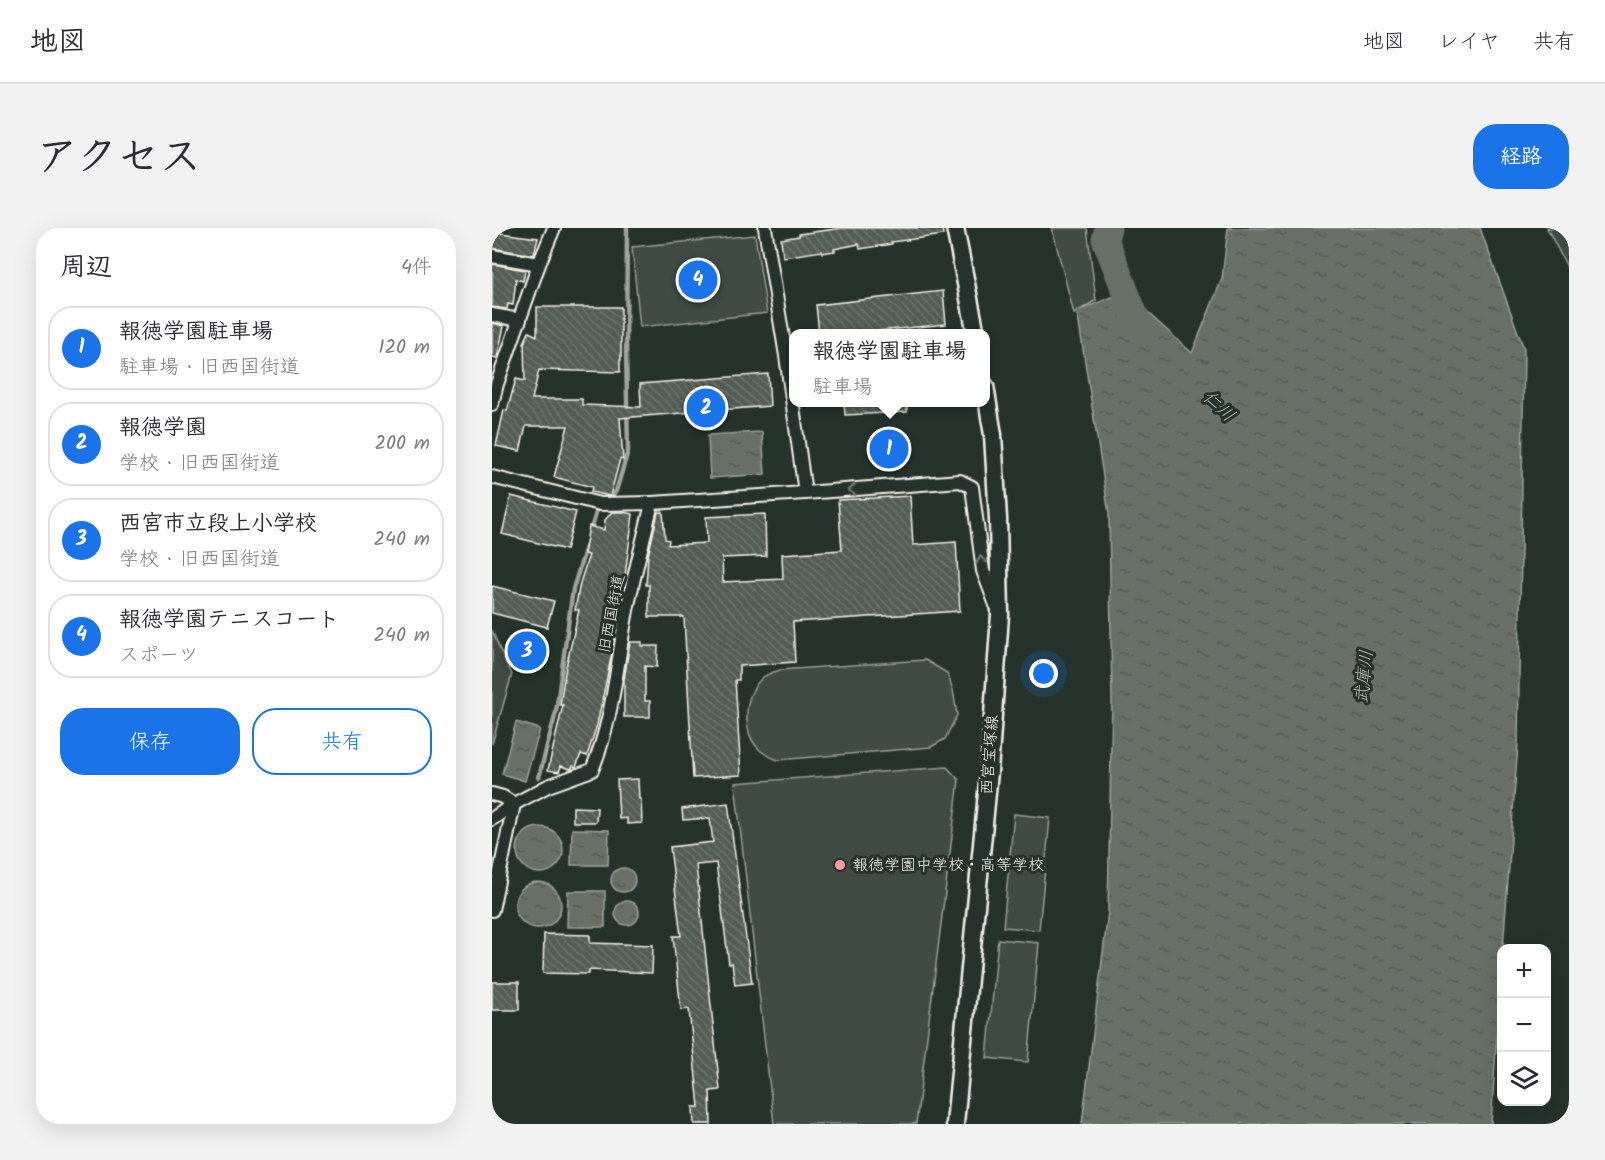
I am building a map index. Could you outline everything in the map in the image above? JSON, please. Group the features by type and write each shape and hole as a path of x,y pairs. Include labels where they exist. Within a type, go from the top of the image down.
{"main road":[{"path":"955,228 975,329"},
{"name":"西宮宝塚線","path":"955,1124 989,771 1000,615 998,519 993,435 988,407"}],"street":[{"path":"492,404 494,384 554,228"},
{"path":"765,228 789,378"},
{"path":"492,256 539,264"},
{"path":"492,315 520,320"},
{"path":"793,407 805,493"},
{"path":"492,477 600,504 652,503 960,481 972,487 983,572 1000,615"},
{"name":"旧西国街道","path":"492,819 548,786 592,770 614,697 626,619 652,503"},
{"path":"492,794 503,797 514,804 492,910"}],"shaded area":[{"path":"1052,228 1087,228 1096,300 1074,314"},
{"path":"1547,228 1567,228 1568,269"},
{"path":"755,235 767,313 640,327 632,247"},
{"path":"492,630 512,674 492,744"},
{"path":"925,660 947,673 953,690 957,715 945,739 931,747 778,760 761,751 750,735 748,705 756,686 768,674 780,670"},
{"path":"947,767 959,780 916,1124 774,1124 735,783"},
{"path":"1014,814 1050,818 1039,930 1003,927"},
{"path":"998,939 1039,943 1028,1062 987,1058"}],"water":[{"name":"武庫川","path":"1228,228 1480,228 1524,349 1518,743 1503,944 1497,944 1497,1034 1491,1124 1082,1124 1108,912 1112,698 1109,514 1077,311 1125,292 1192,353 1222,279"},
{"path":"762,432 765,474 710,478 708,435"},
{"path":"516,722 540,729 525,781 502,774"},
{"path":"540,827 556,834 563,850 556,866 540,873 524,866 517,850 524,834"},
{"path":"572,829 609,830 608,865 571,865"},
{"path":"623,868 628,869 634,875 634,885 628,891 623,892 618,891 612,885 611,880 612,875 618,869"},
{"path":"538,882 554,889 561,905 554,921 538,928 522,921 515,905 522,889"},
{"path":"568,891 605,891 605,927 567,927"},
{"path":"627,901 632,902 638,908 638,918 632,924 627,925 622,924 616,918 615,913 616,908 622,902"}],"building":[{"path":"843,228 942,228 943,235 860,249 859,244 834,249 835,251 783,257 781,239"},
{"path":"492,232 538,238 534,255 492,248"},
{"path":"492,264 525,270 523,281 516,279 513,305 508,304 507,309 492,307"},
{"path":"943,291 946,324 897,329 819,329 816,305"},
{"path":"537,307 621,307 621,360 620,372 539,370 532,399 582,399 582,405 641,407 640,384 768,374 770,406 620,418 623,460 620,459 610,496 591,492 592,487 554,477 568,426 526,426 520,451 496,446 504,410 507,411 516,379 525,381 524,343 529,332 537,336"},
{"path":"492,323 504,326 497,358 492,357"},
{"path":"844,407 907,407 907,412 845,415"},
{"path":"511,496 576,512 566,550 502,534"},
{"path":"910,496 913,545 956,542 960,611 793,622 795,662 739,666 739,680 735,680 741,775 693,778 684,617 649,617 649,585 646,585 648,556 658,512 663,512 665,539 669,540 668,545 707,543 706,517 765,514 766,556 722,558 723,582 783,579 782,554 842,550 838,500"},
{"path":"612,512 633,514 622,595 620,595 611,658 597,725 587,756 581,754 576,767 573,766 571,769 561,766 559,772 548,770 563,705 560,705 579,610 575,610 580,583 589,555 584,554 589,526 604,530 605,520"},
{"path":"492,586 554,601 547,627 492,613"},
{"path":"630,642 642,642 642,646 658,646 657,667 645,666 645,701 650,701 650,717 624,717 624,680"},
{"path":"638,779 642,823 627,824 627,818 619,819 617,780"},
{"path":"728,803 752,983 735,985 732,963 729,964 716,863 696,865 720,1090 710,1091 711,1124 694,1124 693,1107 699,1107 689,1009 681,1010 673,936 681,936 670,847 713,842 710,818 683,820 682,809"},
{"path":"573,807 597,808 596,822 573,822"},
{"path":"544,934 590,935 590,943 653,945 652,973 589,970 589,974 543,973"},
{"path":"492,982 519,982 519,1010 492,1010"}],"waterway":[{"path":"610,498 616,491 628,451 627,228"},
{"name":"仁川","path":"1108,228 1105,239 1139,326"},
{"path":"590,533 597,509"},
{"path":"539,777 556,712 573,589 586,547"}],"place":[{"name":"報徳学園テニスコート","path":"698,280"},
{"name":"報徳学園","path":"706,408"},
{"name":"報徳学園駐車場","path":"889,449"},
{"name":"西宮市立段上小学校","path":"527,651"},
{"name":"報徳学園中学校・高等学校","path":"840,865"}]}
